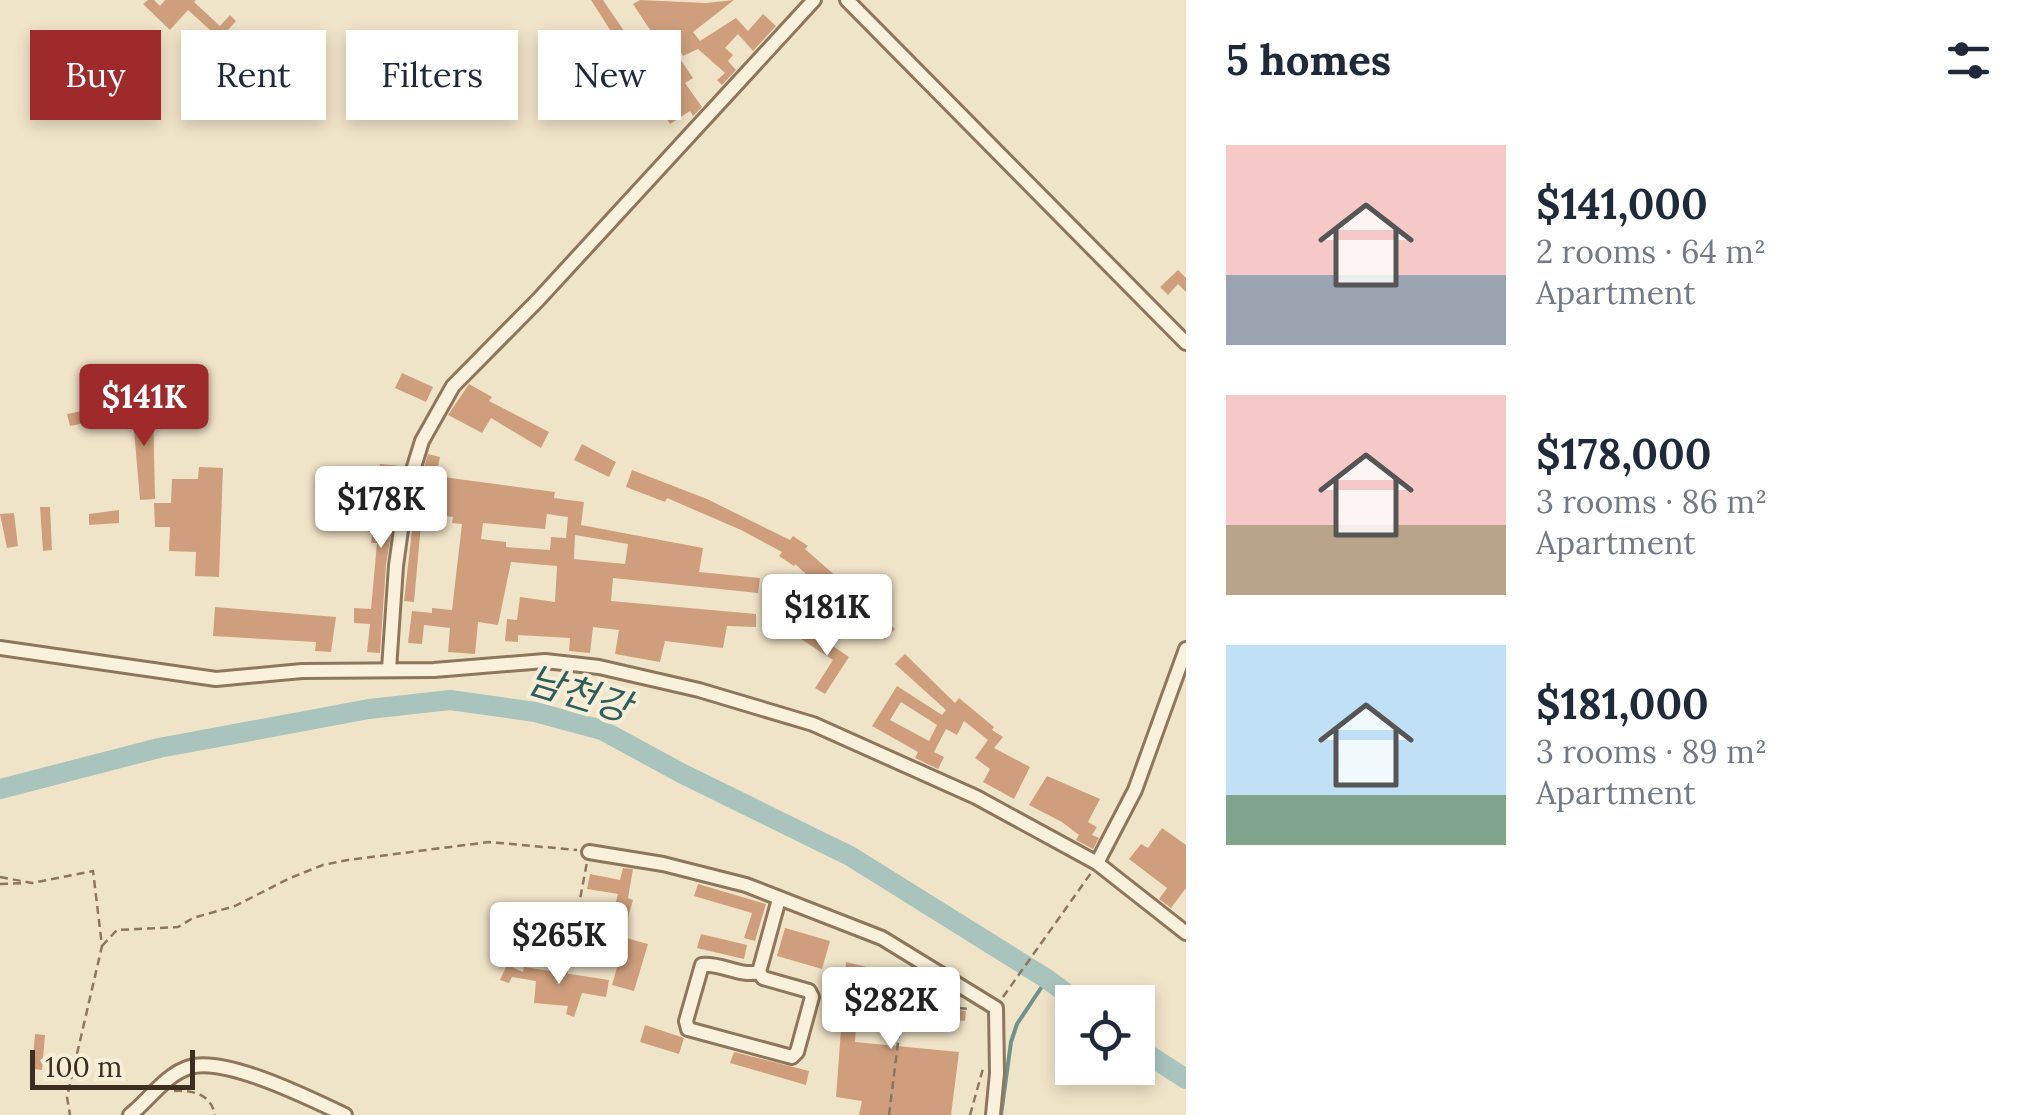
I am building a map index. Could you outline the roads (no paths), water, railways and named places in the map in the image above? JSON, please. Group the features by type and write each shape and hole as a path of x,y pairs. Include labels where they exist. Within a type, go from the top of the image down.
{"street":[{"path":"389,669 406,494 422,441 453,386 538,300 814,0"},
{"path":"847,0 1186,343"},
{"path":"0,648 216,679 302,671 434,670 531,661 571,663 636,675 752,704 813,724 960,789 1098,863 1186,932"},
{"path":"1098,863 1135,790 1186,648"},
{"path":"589,852 663,864 746,885 882,938 996,1008 997,1073 992,1115"},
{"path":"759,972 750,975 702,965 686,1021 688,1029 792,1057 812,997 810,991 763,978 759,972 779,898"},
{"path":"130,1115 174,1074 191,1066 227,1066 345,1115"}],"waterway":[{"name":"남천강","path":"0,789 159,748 369,709 450,700 535,712 602,730 850,856 1055,985"},
{"path":"1001,1115 1017,1024 1047,979"},
{"name":"남천강","path":"1155,1059 1186,1079"}]}
